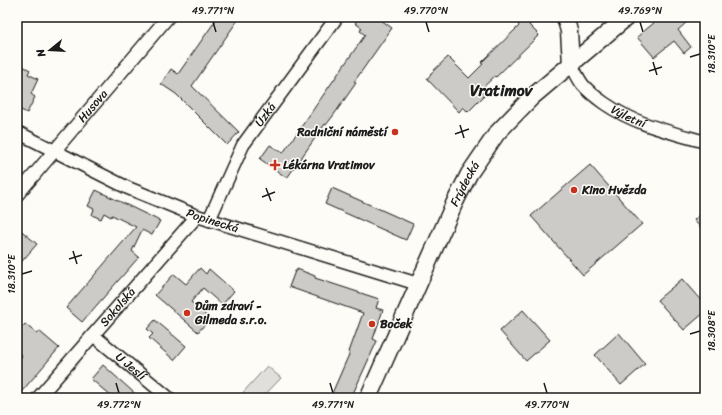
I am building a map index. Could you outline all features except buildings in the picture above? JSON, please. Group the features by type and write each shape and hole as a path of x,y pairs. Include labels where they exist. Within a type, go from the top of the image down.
{"main road":[{"path":"565,17 569,31 571,64"},
{"name":"Frýdecká","path":"368,398 454,204 468,177 497,132 532,97 627,17"}],"street":[{"name":"Husova","path":"17,194 168,17"},
{"name":"Úzká","path":"209,220 243,145 337,17"},
{"name":"Výletní","path":"571,64 583,86 599,100 624,116 661,130 705,142"},
{"name":"Popinecká","path":"17,132 128,188 197,216 418,284"},
{"name":"Sokolská","path":"38,398 197,216"},
{"name":"U Jeslí","path":"93,335 169,398"}],"shaded area":[{"path":"267,366 281,378 262,398 238,398"}],"place":[{"name":"Radniční náměstí","path":"395,132"},
{"name":"Lékárna Vratimov","path":"275,165"},
{"name":"Kino Hvězda","path":"574,190"},
{"name":"Dům zdraví - Gilmeda s.r.o.","path":"187,313"},
{"name":"Boček","path":"372,324"}],"district":[{"name":"Vratimov","path":"501,90"}]}
